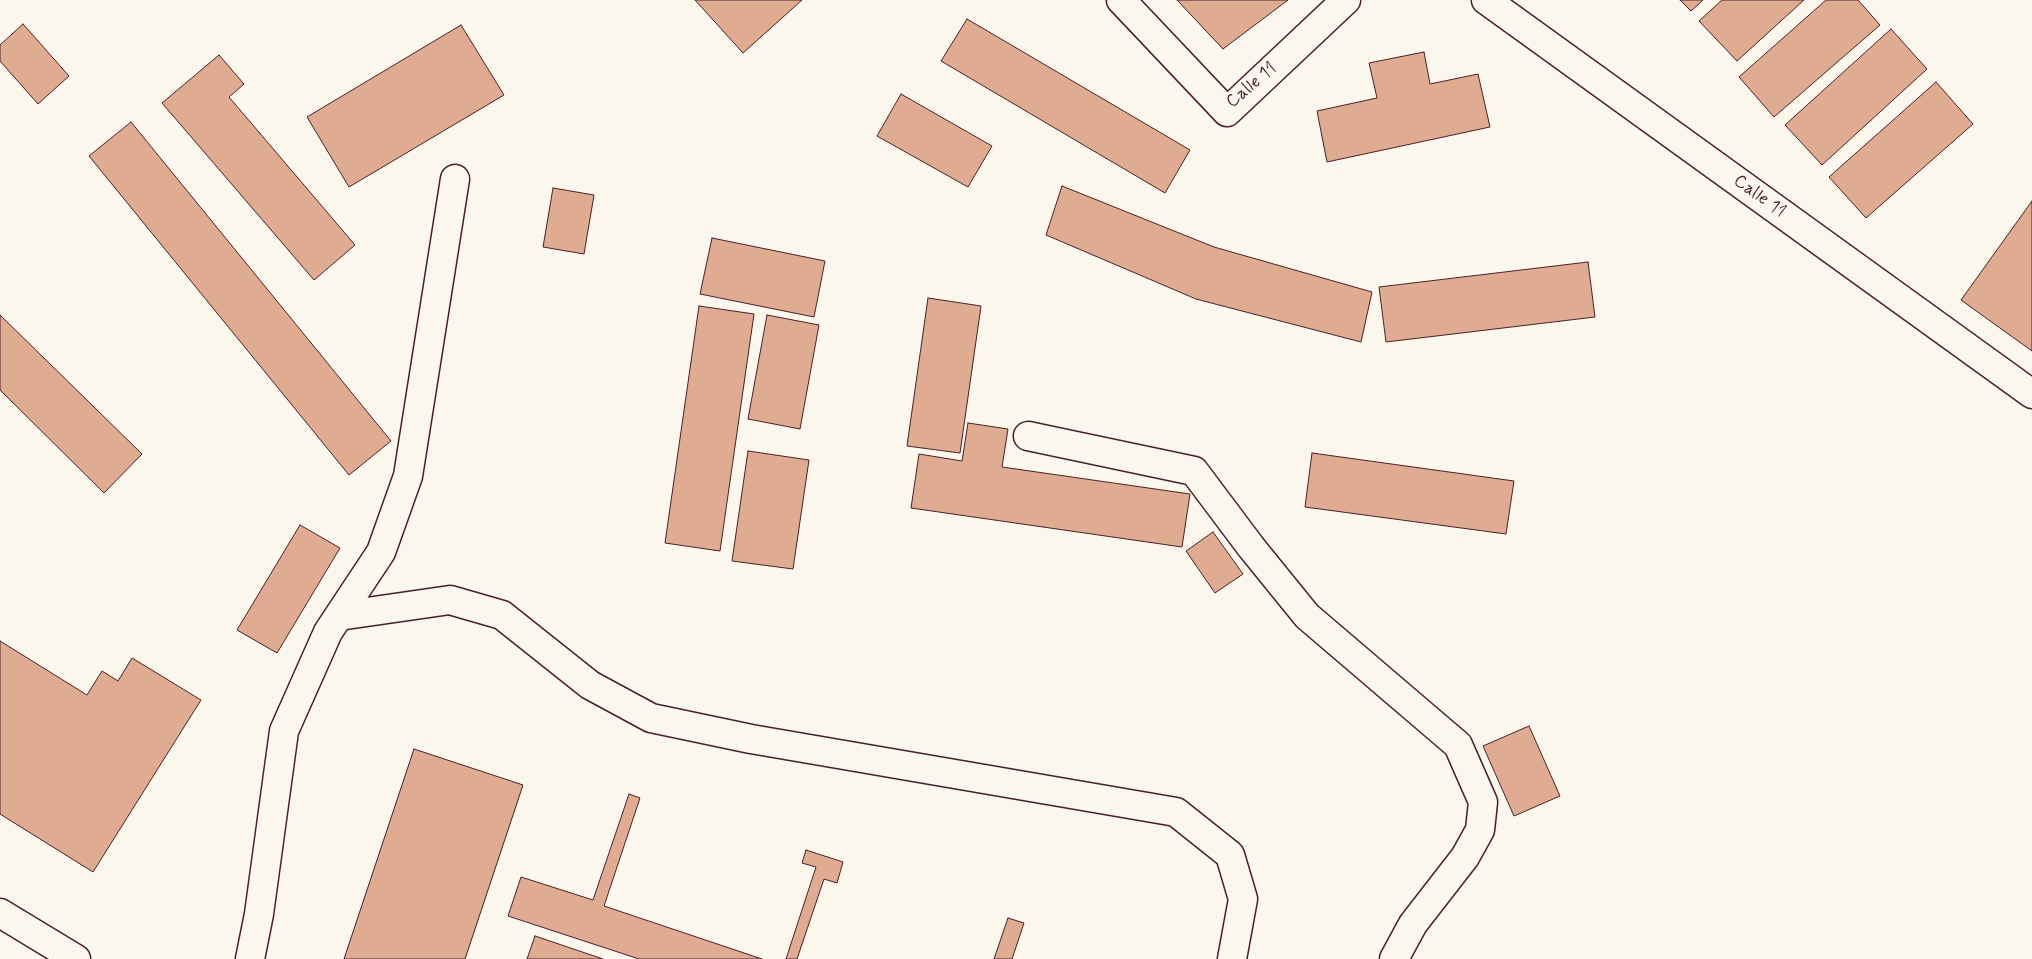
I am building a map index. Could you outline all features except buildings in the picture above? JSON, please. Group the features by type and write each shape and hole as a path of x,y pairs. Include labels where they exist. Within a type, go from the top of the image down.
{"street":[{"name":"Calle 11","path":"1122,0 1227,112 1346,0"},
{"name":"Calle 11","path":"1486,0 2032,394"},
{"path":"250,959 259,914 284,732 328,632 381,552 408,476 455,179"},
{"path":"1028,436 1194,471 1251,547 1307,616 1458,745 1483,802 1480,830 1465,857 1413,924 1394,959"},
{"path":"339,616 450,600 502,615 590,685 651,718 751,739 1176,812 1230,855 1243,899 1232,959"},
{"path":"0,913 76,959"}]}
